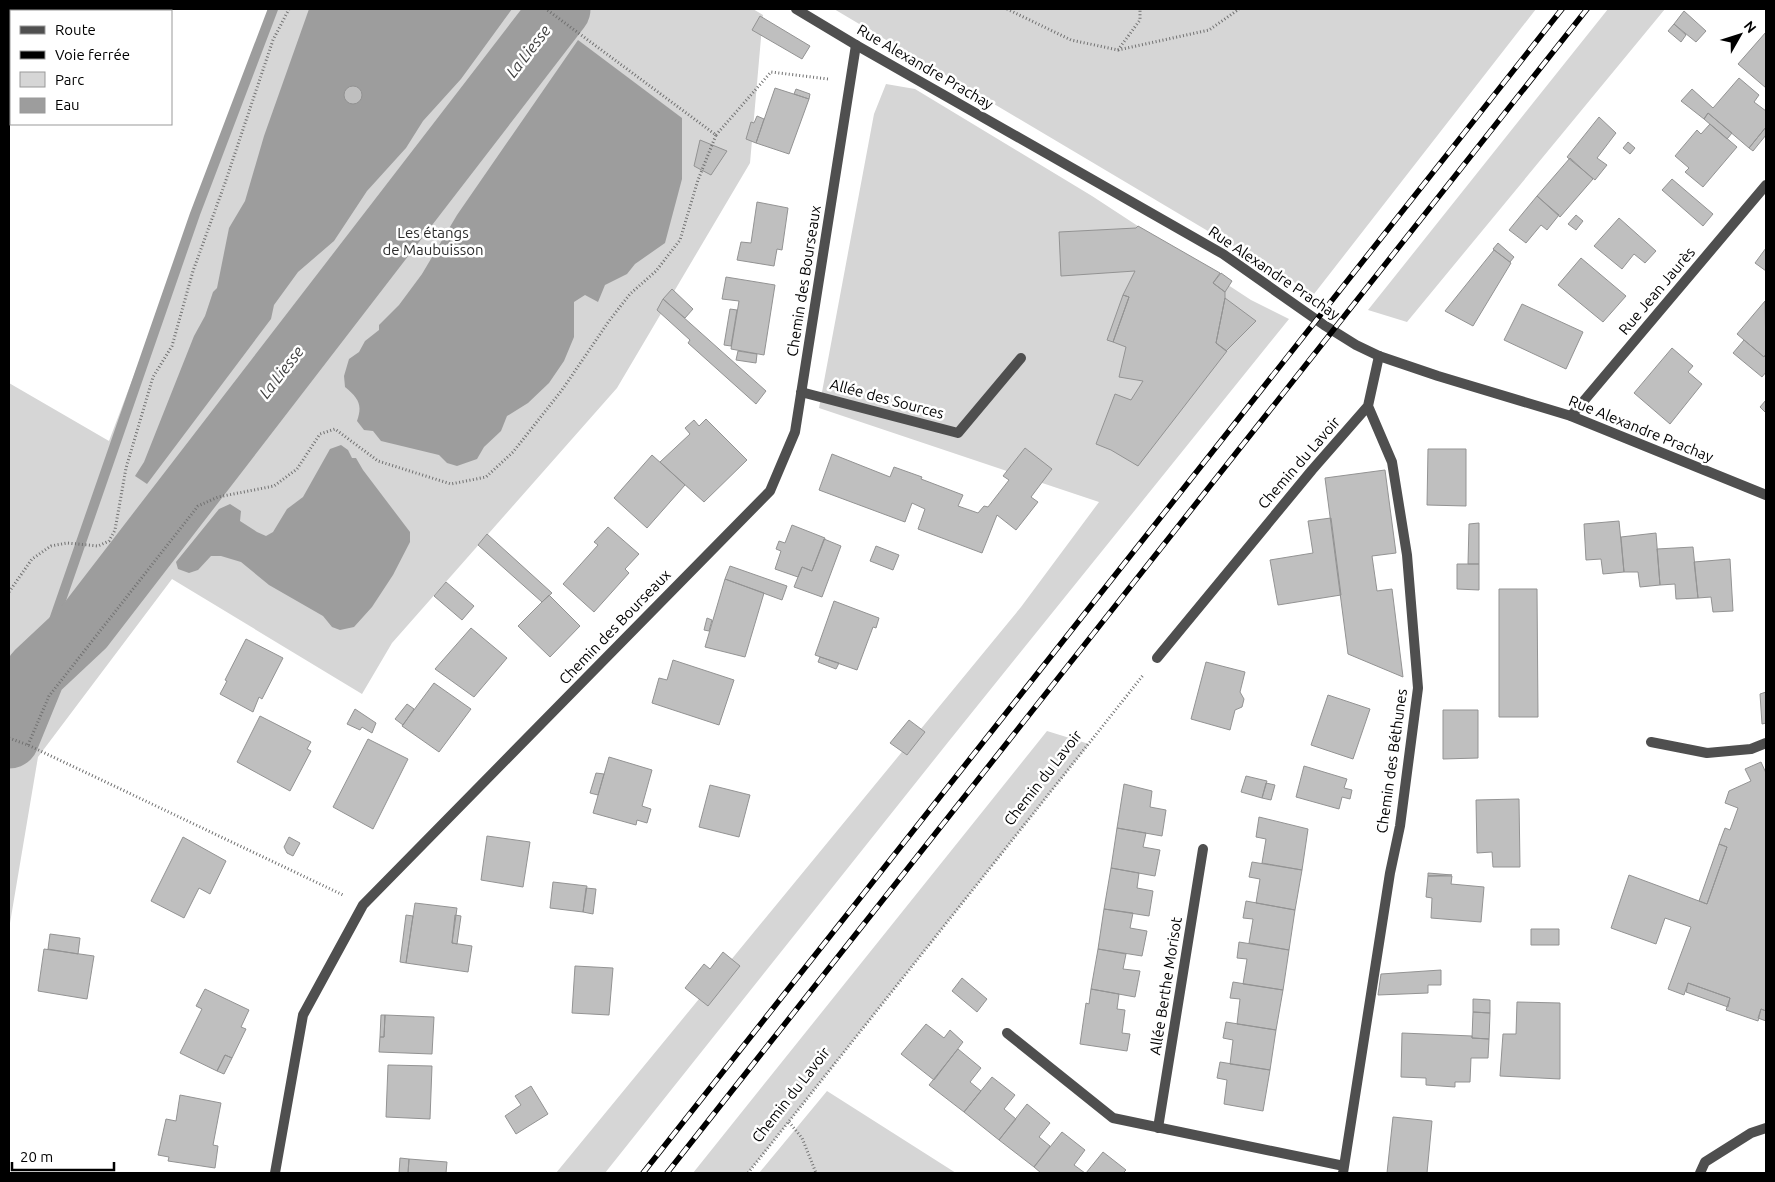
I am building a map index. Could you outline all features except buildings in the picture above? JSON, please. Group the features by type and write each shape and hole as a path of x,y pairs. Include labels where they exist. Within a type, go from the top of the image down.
{"street":[{"name":"Rue Alexandre Prachay","path":"796,9 856,46 1223,254 1324,325 1356,345 1379,356 1438,376 1571,416 1766,495"},
{"name":"Chemin des Bourseaux","path":"275,1173 304,1015 363,905 770,491 795,432 856,46"},
{"name":"Rue Jean Jaurès","path":"1571,416 1766,185"},
{"path":"1368,406 1379,356"},
{"name":"Allée des Sources","path":"801,392 958,433 1022,358"},
{"name":"Chemin du Lavoir","path":"1157,658 1312,470 1368,406"},
{"name":"Chemin des Béthunes","path":"1343,1170 1389,882 1400,826 1418,688 1407,554 1392,462 1368,406"},
{"path":"1651,742 1707,753 1751,749 1766,743"},
{"name":"Allée Berthe Morisot","path":"1158,1128 1203,849"},
{"path":"1007,1033 1113,1118 1343,1170"},
{"path":"1700,1173 1705,1162 1751,1132 1766,1128"}],"path":[{"path":"9,592 32,559 51,546 67,543 98,546 109,541 115,530 126,468 153,377 172,346 193,271 225,184 273,40 289,9"},
{"path":"546,9 716,135"},
{"path":"1007,9 1070,40 1118,50 1210,30 1238,9"},
{"path":"1118,50 1140,20 1140,9"},
{"path":"28,745 49,696 198,506 218,497 274,486 297,469 320,434 335,429 378,461 451,484 486,476 514,452 562,390 614,314 630,294 656,271 680,240 698,180 716,135 771,72 851,82"},
{"name":"Chemin du Lavoir","path":"748,1173 1157,658"},
{"path":"9,738 28,745 363,905"},
{"path":"789,1122 802,1138 816,1173"}],"green space":[{"name":"Les étangs de Maubuisson","path":"273,9 753,9 763,15 750,163 617,388 392,643 362,694 172,579 38,757 9,929 9,383 109,441"},
{"path":"834,9 1536,9 1314,294"},
{"path":"1608,9 1665,9 1407,322 1368,310"},
{"path":"886,84 915,89 1092,196 1251,300 1289,319 949,741 605,1173 556,1173 1021,607 1099,502 819,408 874,114"},
{"path":"1047,731 1089,744 748,1173 693,1173"},
{"path":"827,1091 956,1173 759,1173"}],"water":[{"path":"309,9 512,9 461,79 423,121 406,148 367,191 334,241 298,272 274,305 271,319 147,484 135,476 144,462 194,336 205,316 213,292 217,288 229,228 245,201 264,136"},
{"path":"578,40 682,118 682,179 665,243 635,264 627,274 605,285 598,302 585,295 574,302 574,337 564,361 549,383 528,403 507,416 501,431 484,447 477,459 457,466 447,463 439,455 381,441 373,431 364,430 357,421 359,415 358,402 345,387 344,376 349,359 359,352 365,341 379,330 379,325 399,305 422,274 457,215"},
{"path":"341,445 348,450 352,458 356,458 410,532 410,542 393,575 372,607 354,627 340,630 332,627 323,616 269,585 241,562 221,556 211,556 198,570 189,573 178,569 176,562 219,509 230,504 241,511 240,521 266,536 273,532 287,509 303,497 330,449"}],"waterway":[{"path":"36,672 195,214 273,9"},
{"name":"La Liesse","path":"9,738 36,672 84,627 560,9"}],"railway":[{"path":"643,1173 1562,9"},
{"path":"667,1173 1587,9"}]}
